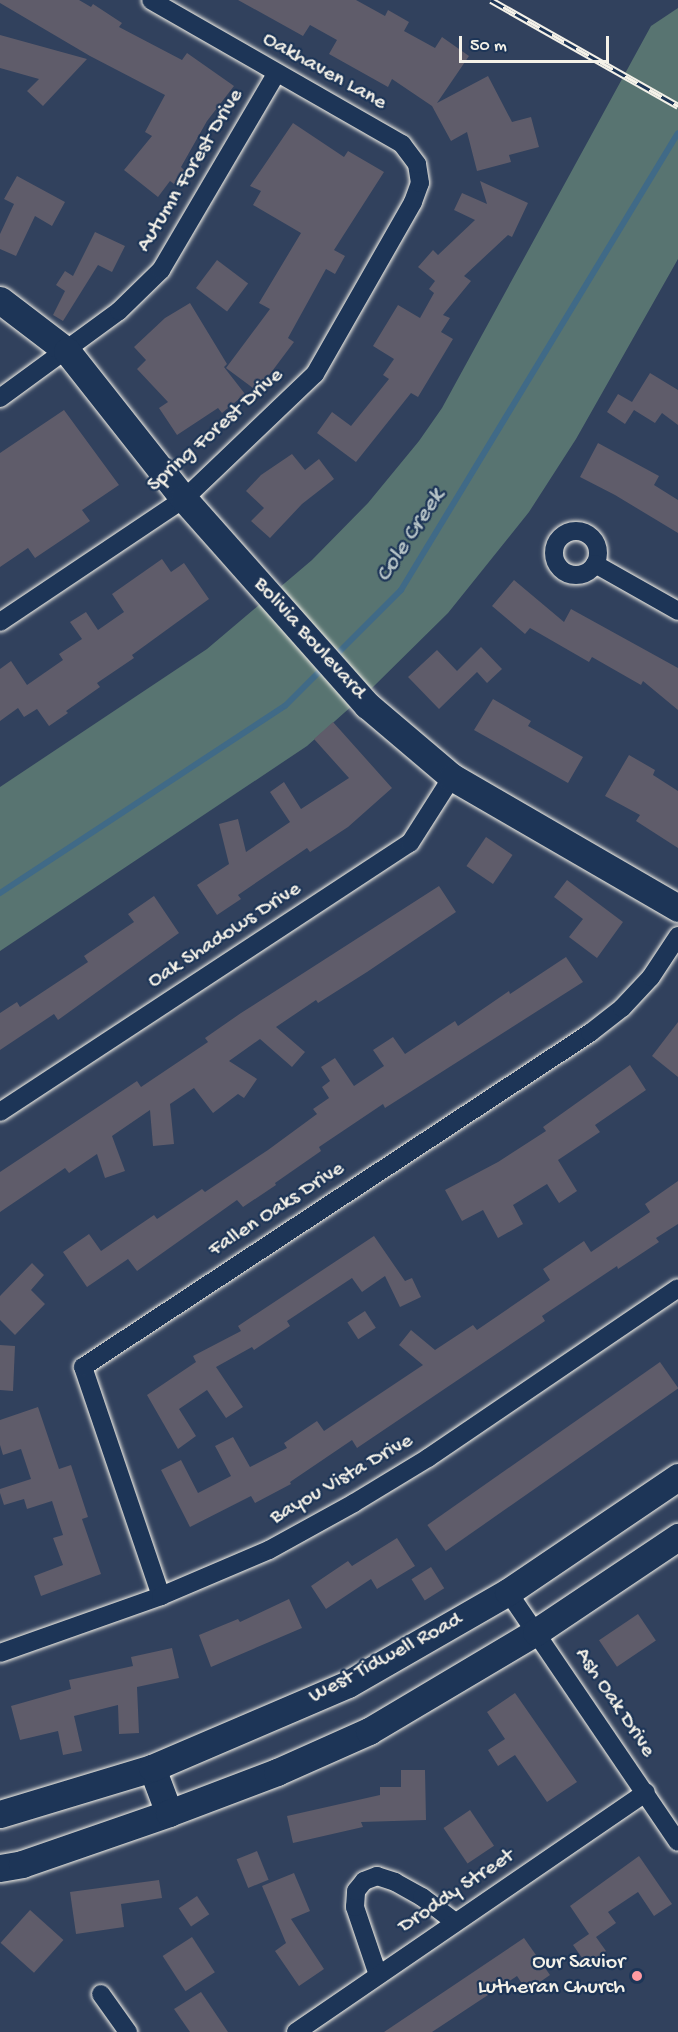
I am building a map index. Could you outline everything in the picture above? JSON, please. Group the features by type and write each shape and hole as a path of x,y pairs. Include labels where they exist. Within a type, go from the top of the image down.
{"main road":[{"name":"Bolivia Boulevard","path":"0,300 66,351 184,499 367,705 453,777 678,908"},
{"name":"West Tidwell Road","path":"0,1814 152,1768 348,1684 508,1592 678,1477"},
{"path":"0,1868 22,1864 169,1813 277,1772 369,1731 536,1632 678,1537"},
{"path":"152,1768 169,1813"}],"street":[{"name":"Oakhaven Lane","path":"151,0 276,74 402,144 417,164 420,183 403,219"},
{"name":"Autumn Forest Drive","path":"0,398 119,311 161,270 276,74"},
{"name":"Spring Forest Drive","path":"0,622 184,499 315,374 403,219"},
{"path":"595,564 678,611"},
{"name":"Oak Shadows Drive","path":"0,1112 410,843 453,777"},
{"name":"Fallen Oaks Drive","path":"161,1596 83,1367 590,1033 622,1008 651,976 678,936"},
{"name":"Bayou Vista Drive","path":"0,1653 161,1596 269,1550 354,1503 428,1458 678,1288"},
{"name":"Ash Oak Drive","path":"508,1592 678,1842"},
{"name":"Droddy Street","path":"296,2032 646,1792"},
{"path":"378,1976 355,1907 356,1891 364,1881 377,1876 395,1882 422,1897 455,1922"},
{"path":"101,1994 128,2032"}],"green space":[{"path":"678,8 678,259 576,439 529,512 448,613 372,688 307,746 0,951 0,787 207,649 312,560 368,503 419,441 442,408 651,26"}],"building":[{"path":"0,0 79,0 91,7 93,4 122,23 119,27 182,60 187,53 234,86 207,121 181,167 185,171 174,184 170,181 158,197 124,170 152,136 145,132 165,95 90,56 0,3"},
{"path":"238,0 356,0 385,16 388,10 409,22 404,31 435,48 442,37 469,56 437,103 488,76 512,122 531,117 539,147 509,155 511,162 477,171 467,132 451,141 432,106 392,79 388,87 329,54 337,40 310,25 303,36"},
{"path":"0,35 87,59 43,106 27,91 39,79 0,68"},
{"path":"293,123 344,157 348,151 384,172 334,250 345,256 335,274 326,269 288,338 294,342 270,374 253,388 226,368 270,309 259,303 301,233 253,205 261,191 250,186"},
{"path":"17,176 65,202 52,226 35,216 16,256 0,249 0,234 14,204 4,199"},
{"path":"480,181 528,203 512,237 508,235 464,276 471,281 443,315 450,318 441,332 453,339 418,397 411,393 356,462 317,433 332,412 351,426 389,379 383,375 394,359 373,346 398,305 420,318 434,293 429,289 435,281 418,267 433,250 438,255 475,220 454,210 462,193 487,204"},
{"path":"95,232 125,246 112,272 98,265 63,321 53,315 65,291 56,285 65,271 73,276"},
{"path":"217,260 248,283 227,311 196,288"},
{"path":"190,303 227,364 224,367 245,394 222,413 218,408 177,435 159,408 168,402 137,369 146,360 134,347 165,318"},
{"path":"650,373 678,390 678,425 662,413 655,423 634,410 625,424 607,412 618,394 632,402"},
{"path":"64,410 119,485 82,510 90,521 35,558 28,548 0,567 0,453"},
{"path":"598,443 659,476 654,485 678,500 678,533 580,477"},
{"path":"292,454 305,470 319,459 334,479 302,504 270,538 251,521 264,508 246,491 261,475"},
{"path":"162,559 171,572 184,563 209,599 132,655 134,658 97,683 100,687 49,726 37,709 24,717 18,708 0,721 0,669 11,661 27,685 63,660 59,654 82,639 70,622 86,612 98,630 124,612 112,594"},
{"path":"514,580 564,622 571,609 678,668 678,710 643,681 641,685 592,657 589,662 530,628 525,634 492,606"},
{"path":"481,647 502,669 487,683 477,672 439,709 408,677 437,650 457,671"},
{"path":"493,699 531,721 528,726 583,757 568,783 474,730"},
{"path":"333,722 392,788 348,827 310,852 307,848 238,895 241,899 217,915 197,885 229,864 219,824 238,819 246,852 290,822 270,792 284,782 301,809 349,778 314,739"},
{"path":"629,755 655,770 653,775 678,791 678,848 636,821 640,815 605,796"},
{"path":"486,837 513,855 493,884 466,866"},
{"path":"567,880 623,922 597,958 569,937 583,919 554,897"},
{"path":"439,886 456,912 367,972 318,1003 316,1000 276,1027 305,1052 292,1067 260,1039 229,1061 257,1079 244,1098 238,1094 213,1113 194,1088 170,1104 174,1144 153,1146 150,1110 112,1136 125,1171 105,1178 97,1154 69,1173 65,1168 0,1212 0,1172 137,1081 141,1087 208,1042 205,1038 241,1013"},
{"path":"154,896 179,933 58,1020 54,1014 0,1050 0,1013 17,1002 20,1007 88,962 84,956 134,922 128,914"},
{"path":"566,957 583,982 385,1108 383,1104 319,1147 321,1151 275,1183 276,1185 243,1207 237,1200 137,1271 128,1259 87,1287 63,1252 89,1234 101,1251 154,1215 157,1219 202,1189 205,1192 268,1150 317,1114 313,1109 329,1098 322,1087 330,1081 321,1067 335,1058 354,1086 384,1066 373,1050 393,1037 405,1054 455,1021 458,1026 509,991 510,994"},
{"path":"678,1022 678,1077 652,1056"},
{"path":"630,1065 646,1090 595,1125 600,1132 558,1160 577,1191 559,1203 547,1184 513,1205 523,1224 498,1238 483,1210 462,1221 445,1190 498,1162 546,1131 543,1127"},
{"path":"678,1181 678,1224 656,1238 659,1242 618,1269 617,1266 542,1316 545,1321 357,1448 352,1440 290,1482 291,1484 255,1503 251,1496 190,1527 161,1470 181,1460 198,1493 231,1476 215,1446 233,1437 250,1467 287,1448 284,1443 317,1421 324,1431 423,1365 399,1345 411,1330 435,1350 473,1325 477,1330 550,1280 543,1269 584,1241 591,1252 650,1212 645,1204"},
{"path":"374,1236 405,1281 412,1278 421,1297 400,1307 385,1276 362,1292 352,1278 287,1321 290,1326 254,1350 252,1347 216,1367 243,1407 226,1418 207,1390 179,1409 196,1436 178,1449 147,1395 196,1362 193,1356 241,1331 238,1326"},
{"path":"32,1263 44,1275 31,1290 45,1304 15,1335 0,1320 0,1296"},
{"path":"365,1311 376,1328 358,1339 347,1322"},
{"path":"0,1345 15,1346 13,1391 0,1390"},
{"path":"660,1362 678,1388 446,1551 427,1525"},
{"path":"38,1407 59,1469 71,1465 88,1517 82,1519 101,1574 41,1596 34,1576 63,1565 53,1538 63,1535 52,1501 27,1509 24,1499 4,1505 0,1493 0,1489 31,1479 21,1449 3,1455 0,1445 0,1420"},
{"path":"397,1538 415,1566 377,1589 371,1579 326,1609 311,1586 348,1561 352,1566"},
{"path":"431,1567 444,1588 425,1600 411,1579"},
{"path":"289,1599 302,1628 211,1667 199,1635 238,1619 240,1622"},
{"path":"638,1614 656,1641 617,1667 599,1640"},
{"path":"172,1648 179,1678 137,1687 139,1733 119,1734 118,1705 74,1716 82,1751 63,1755 58,1731 20,1740 11,1706 71,1689 69,1680 133,1666 131,1657"},
{"path":"515,1693 577,1782 547,1802 515,1755 498,1766 488,1750 505,1739 487,1712"},
{"path":"401,1770 425,1770 426,1820 361,1822 363,1827 293,1843 287,1816 380,1795 380,1787 401,1787"},
{"path":"470,1810 494,1846 468,1864 443,1828"},
{"path":"257,1851 269,1880 248,1888 237,1859"},
{"path":"639,1856 672,1904 654,1916 638,1892 608,1912 616,1923 596,1937 606,1951 587,1965 573,1945 589,1934 570,1906"},
{"path":"294,1873 310,1911 291,1919 324,1969 299,1986 275,1951 286,1943 262,1886"},
{"path":"159,1880 162,1898 121,1904 124,1927 76,1934 70,1892"},
{"path":"197,1896 209,1914 191,1927 179,1908"},
{"path":"30,1910 63,1940 34,1973 1,1943"},
{"path":"192,1937 215,1972 186,1991 163,1956"},
{"path":"524,1938 550,1975 527,1991 517,1976 432,2032 384,2032"},
{"path":"201,1992 228,2032 190,2032 174,2009"}],"waterway":[{"name":"Cole Creek","path":"334,657 401,590 678,133"},
{"name":"Cole Creek","path":"0,893 285,706 325,666"}],"railway":[{"path":"491,0 678,106"}],"place":[{"name":"Our Savior Lutheran Church","path":"637,1976"}]}
